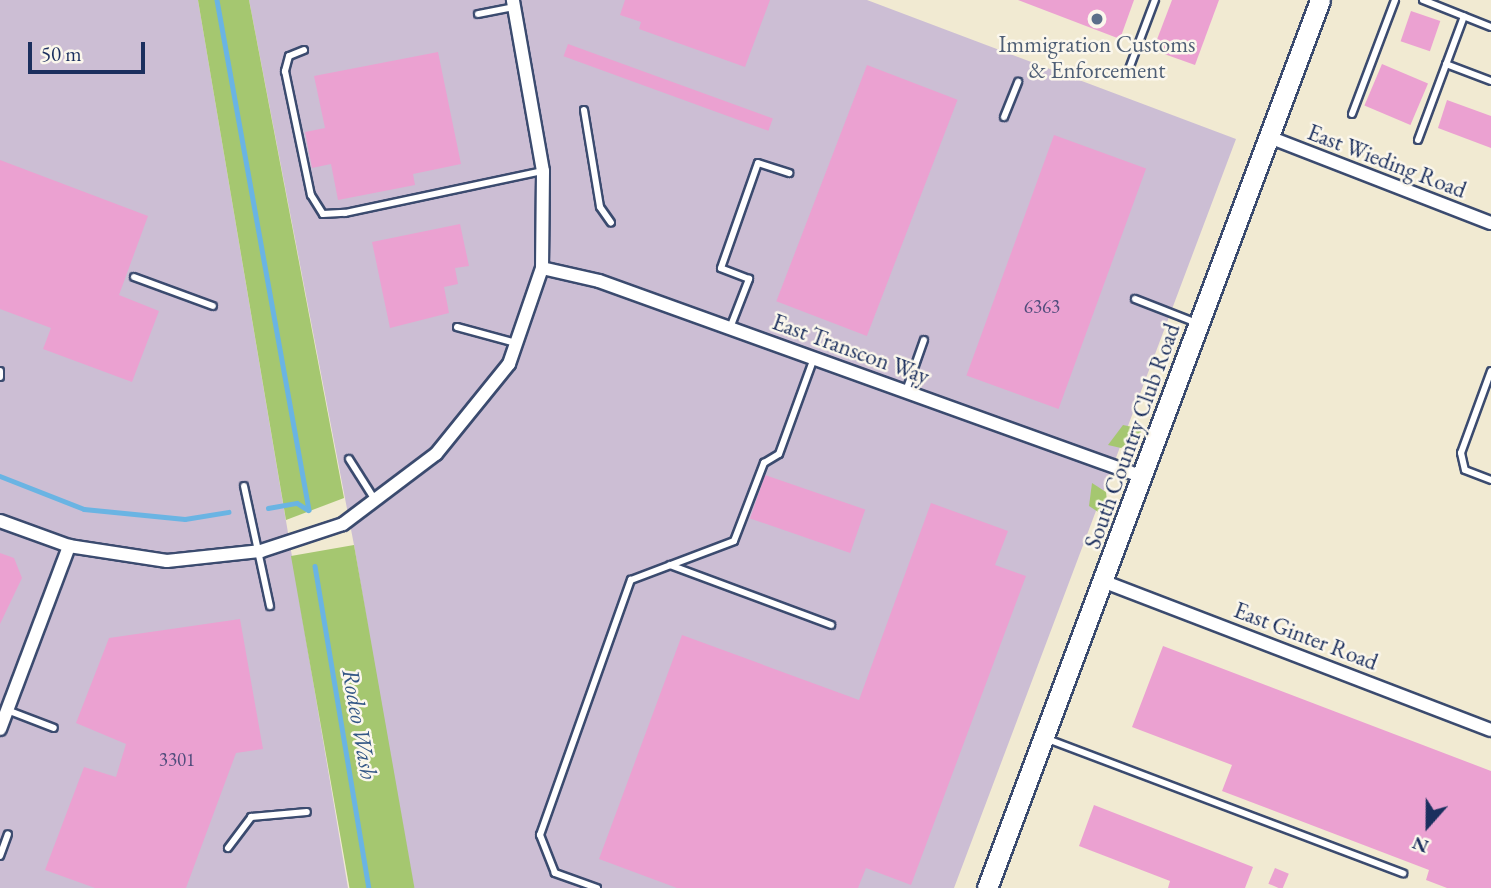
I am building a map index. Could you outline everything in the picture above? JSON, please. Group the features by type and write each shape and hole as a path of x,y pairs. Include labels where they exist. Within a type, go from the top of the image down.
{"street":[{"name":"South Country Club Road","path":"989,887 1320,0"},
{"path":"0,521 69,546 167,561 261,551 343,524 436,454 509,364 542,268 544,171 514,3"},
{"name":"East Wieding Road","path":"1269,137 1491,223"},
{"name":"East Transcon Way","path":"542,268 599,281 1143,477"},
{"path":"0,729 69,546"},
{"name":"East Ginter Road","path":"1105,582 1491,730"}],"lane":[{"path":"1129,69 1155,0"},
{"path":"1352,114 1395,0"},
{"path":"1423,0 1491,27"},
{"path":"478,14 514,3"},
{"path":"1418,140 1464,16"},
{"path":"304,50 289,56 285,71 311,195 323,214 345,213 544,171"},
{"path":"1446,64 1491,81"},
{"path":"1004,117 1018,82"},
{"path":"584,110 600,207 611,223"},
{"path":"730,328 749,279 721,268 758,163 789,173"},
{"path":"134,277 213,306"},
{"path":"1135,299 1199,324"},
{"path":"457,327 516,343"},
{"path":"905,391 924,340"},
{"path":"597,888 555,873 540,835 631,580 734,541 764,463 779,454 814,358"},
{"path":"1491,371 1461,453 1465,470 1491,480"},
{"path":"349,459 375,500"},
{"path":"244,486 261,551 270,606"},
{"path":"670,565 831,625"},
{"path":"7,710 54,728"},
{"path":"1044,737 1403,873"},
{"path":"228,848 251,817 307,811"},
{"path":"0,856 8,834"}],"shaded area":[{"path":"0,0 198,0 348,888 0,888"},
{"path":"249,0 867,0 1236,139 954,888 412,888 354,545"}],"green space":[{"path":"198,0 249,0 344,498 286,520"},
{"path":"1123,425 1142,429 1138,438 1121,448 1108,445"},
{"path":"1092,483 1106,492 1109,519 1089,506"},
{"path":"354,545 414,888 349,888 291,556"}],"building":[{"path":"625,0 770,0 745,67 639,29 641,22 620,15"},
{"name":"Immigration Customs & Enforcement","path":"1018,0 1134,0 1120,39"},
{"path":"1172,0 1219,0 1195,65 1153,50"},
{"path":"1411,11 1440,21 1430,51 1401,41"},
{"path":"568,44 773,119 768,131 564,56"},
{"path":"438,52 461,164 413,174 415,185 338,200 331,164 312,168 305,132 325,128 314,76"},
{"path":"1382,64 1428,84 1410,125 1364,105"},
{"path":"867,65 958,100 867,336 776,301"},
{"path":"1447,100 1491,116 1491,148 1438,128"},
{"path":"1054,135 1146,169 1059,409 966,376"},
{"path":"0,160 148,216 119,295 159,311 132,382 43,349 51,328 0,309"},
{"path":"460,224 469,266 455,268 458,284 444,287 449,313 390,328 372,242"},
{"path":"765,475 865,510 850,553 750,518"},
{"path":"931,503 1008,531 995,565 1026,576 911,885 866,868 858,888 677,888 599,859 682,635 859,700"},
{"path":"0,553 14,558 22,578 0,624"},
{"path":"240,619 263,749 236,753 186,888 95,888 45,870 84,767 116,777 126,744 76,723 109,638"},
{"path":"1163,646 1491,771 1491,888 1447,888 1426,880 1429,870 1222,791 1232,765 1132,727"},
{"path":"1094,805 1253,867 1245,888 1168,888 1170,881 1079,846"},
{"path":"1275,868 1289,874 1283,888 1268,884"}],"waterway":[{"path":"217,0 309,510"},
{"name":"Rodeo Wash","path":"0,476 84,509 185,519 228,512"},
{"name":"Rodeo Wash","path":"268,508 297,503 308,510"},
{"name":"Rodeo Wash","path":"315,566 369,888"}],"place":[{"name":"Immigration Customs & Enforcement","path":"1097,19"}]}
